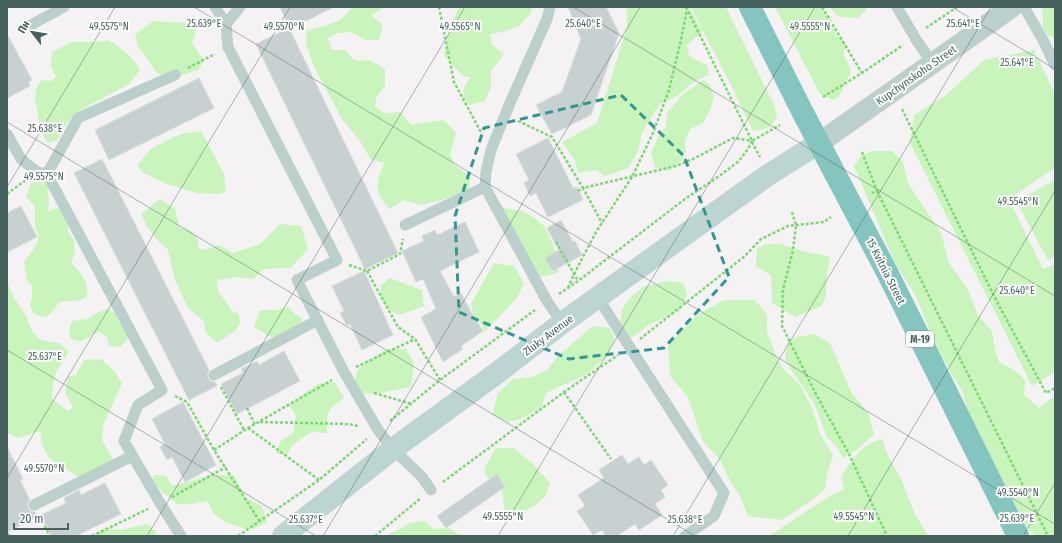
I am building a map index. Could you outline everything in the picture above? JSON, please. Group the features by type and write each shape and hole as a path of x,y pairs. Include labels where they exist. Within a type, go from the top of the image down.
{"highway":[{"name":"15 Kvitnia Street","path":"750,7 888,274 1018,536"}],"main road":[{"name":"Zluky Avenue","path":"283,536 394,449 562,323 768,175 819,143"}],"street":[{"name":"Kupchynskoho Street","path":"819,143 1012,7"}],"lane":[{"path":"29,26 64,7"},
{"path":"215,7 226,24 228,47 337,260 297,280 344,372 378,430 394,449 422,477 431,490"},
{"path":"226,24 240,7"},
{"path":"550,7 547,19 490,150 485,186 547,301 562,323"},
{"path":"897,7 914,37 933,64"},
{"path":"1024,7 1043,40 1055,65"},
{"path":"42,173 78,118 175,75"},
{"path":"7,134 21,159 42,173 162,390 138,405 124,440 132,456 181,536"},
{"path":"405,225 485,186"},
{"path":"598,298 724,493 714,516 685,536"},
{"path":"214,375 318,320"},
{"path":"34,505 132,456"}],"path":[{"path":"439,7 454,82 490,150"},
{"path":"822,7 862,73"},
{"path":"823,97 862,73 957,7"},
{"path":"686,8 761,158"},
{"path":"568,288 602,223 632,176 653,133 669,90 681,40 686,8"},
{"path":"190,67 228,47"},
{"path":"892,91 995,298 1046,393 1055,388"},
{"path":"505,114 552,137 602,223"},
{"path":"238,536 319,480 440,380 547,301 578,281 685,199 718,177 739,161 752,141 780,125"},
{"path":"578,191 583,188 676,166 693,159 733,138 752,141"},
{"path":"862,152 877,191 1048,536"},
{"path":"7,194 42,173"},
{"path":"872,194 877,191"},
{"path":"792,212 796,225 793,250 783,290 782,326 816,394 850,456 887,536"},
{"path":"375,536 431,490 564,392 630,347 745,256 761,239 788,226 824,222 831,217"},
{"path":"367,271 400,254 405,225"},
{"path":"556,242 578,281"},
{"path":"337,260 367,271 398,327 415,339 440,380"},
{"path":"214,450 244,430 344,372 415,339"},
{"path":"214,375 244,430"},
{"path":"353,388 412,404"},
{"path":"162,390 187,402 214,450 260,522"},
{"path":"564,392 611,458"},
{"path":"247,408 255,425"},
{"path":"259,422 349,424 378,430"},
{"path":"248,428 319,480"},
{"path":"34,505 50,536"}],"highlighted area":[{"path":"621,95 684,156 729,277 664,348 569,359 459,312 455,216 484,128"}],"green space":[{"path":"356,7 386,7 371,15 383,25 379,40 364,40 352,32 338,33 328,38 332,50 345,50 354,60 370,60 385,69 385,86 376,98 375,107 384,113 400,112 411,125 443,120 456,132 450,154 454,164 471,178 468,191 438,201 419,205 404,200 390,209 381,198 378,182 384,163 371,160 360,141 342,119 314,67 306,44 307,30 325,26 337,21 351,9"},
{"path":"459,7 532,7 531,13 519,26 502,32 490,34 492,45 504,54 491,71 491,87 485,101 470,105 463,98 464,87 471,77 465,77 444,55 449,27"},
{"path":"626,7 689,7 702,29 691,7 726,7 774,105 777,117 773,123 761,130 753,131 703,31 687,45 689,56 707,65 709,75 691,84 677,96 660,104 642,133 638,151 628,168 605,176 596,170 578,173 575,161 562,142 597,123 627,27"},
{"path":"775,7 821,7 823,9 832,23 835,35 845,42 844,55 851,71 839,97 833,100 820,94"},
{"path":"831,7 866,7 866,10 858,18 846,17 836,14"},
{"path":"1043,7 1055,7 1055,46 1053,37 1049,36 1043,29"},
{"path":"153,21 189,23 196,31 192,43 204,61 198,70 171,79 157,73 138,47 135,35"},
{"path":"108,40 122,49 140,70 129,84 77,112 67,123 57,140 48,143 41,132 35,99 36,89 41,80 51,81 56,77 51,66 52,52 72,42 95,42"},
{"path":"1034,50 1055,94 1055,168 1009,199 1043,269 1055,264 1055,372 1032,386 910,143 914,115 946,95 984,60"},
{"path":"703,80 710,85 714,98 703,123 690,129 685,141 686,152 682,160 668,171 655,167 651,152 666,126 667,113 682,95"},
{"path":"201,131 224,174 226,192 216,194 197,193 167,184 143,173 137,165 151,149 164,142 181,134"},
{"path":"872,151 892,151 903,162 908,183 941,233 949,263 967,288 978,315 992,331 999,362 1017,372 1025,380 1024,395 1039,408 1052,398 1055,398 1055,536 1036,536 1022,523 1012,499 985,471 982,438 969,416 963,393 939,352 915,295 894,261 854,166 861,156"},
{"path":"40,180 48,184 48,212 57,208 65,213 68,232 74,240 75,252 71,263 84,278 87,286 87,296 81,300 59,302 54,310 46,317 33,313 30,305 32,285 27,280 24,262 36,246 39,236 35,226 35,206 26,197 31,183"},
{"path":"1055,180 1055,256 1048,260 1016,201"},
{"path":"160,199 175,209 179,227 194,233 199,248 204,250 219,245 233,253 260,244 280,224 301,226 308,249 291,268 264,269 253,279 236,277 217,280 218,291 231,310 239,314 240,324 235,331 217,343 206,333 204,321 187,306 175,280 168,250 157,240 141,214"},
{"path":"499,207 521,211 532,216 545,227 554,247 559,272 546,276 531,276"},
{"path":"766,244 781,244 802,251 830,257 826,295 822,306 795,317 772,303 770,274 756,267 757,248"},
{"path":"494,263 514,266 524,283 517,298 485,331 479,321 447,341 449,328 473,313 471,304"},
{"path":"390,278 422,290 424,306 399,315 387,308 381,297 381,285"},
{"path":"668,281 683,283 687,294 680,311 647,326 633,337 624,337 620,324 622,309 631,297 643,287"},
{"path":"7,282 13,296 26,316 33,333 41,340 59,343 69,352 56,372 53,384 52,399 68,411 73,407 65,393 68,377 76,375 84,360 101,359 115,372 122,383 103,426 102,440 114,461 82,480 48,457 42,444 40,431 17,438 7,432"},
{"path":"724,300 755,300 767,315 767,332 778,361 785,371 800,385 812,408 820,434 833,455 827,475 825,489 812,500 782,520 748,516 740,496 728,477 719,458 703,442 688,397 670,376 668,346 700,313"},
{"path":"288,307 303,319 284,340 270,337 254,327 260,310 276,310"},
{"path":"109,309 116,314 118,321 126,328 129,334 126,341 120,347 109,346 107,337 100,332 81,341 70,338 69,330 72,321 91,318 96,313"},
{"path":"593,326 610,328 615,340 606,357 587,374 546,393 542,407 521,419 507,422 492,415 498,393 513,379 533,377 548,369 559,355"},
{"path":"814,334 830,343 851,392 868,413 874,434 857,450 843,458 836,446 827,437 815,405 785,359 788,341 797,337"},
{"path":"387,349 406,349 414,363 411,387 380,393 360,394 354,385 357,371 366,362"},
{"path":"335,382 344,398 329,412 327,420 327,433 312,432 292,445 287,455 276,453 281,441 293,433 296,416 289,405 318,384"},
{"path":"882,439 887,454 902,481 914,512 928,536 769,536 815,505 844,489 841,477 853,459 868,445"},
{"path":"496,448 513,448 532,463 550,483 545,497 533,507 511,516 505,512 500,484 487,478 484,469"},
{"path":"154,475 166,476 172,486 213,475 234,475 246,498 262,506 267,522 253,529 244,528 227,523 213,513 208,501 189,504 176,503 152,482"},
{"path":"424,521 433,529 449,528 462,536 386,536 410,523"},
{"path":"147,524 156,532 156,536 97,536 99,531 109,528 118,530"}],"building":[{"path":"280,7 334,7 290,29"},
{"path":"568,7 606,7 619,33 591,115 552,134 536,105 562,92 581,39"},
{"path":"289,28 398,253 365,269 256,44"},
{"path":"7,34 32,80 28,82 30,86 7,98"},
{"path":"199,78 214,108 109,160 95,130"},
{"path":"548,138 573,188 577,187 583,200 548,217 536,193 530,196 524,183 529,180 516,154"},
{"path":"102,159 209,370 207,374 208,378 215,382 217,386 189,400 74,173"},
{"path":"21,206 37,237 7,252 7,213"},
{"path":"561,220 573,242 575,241 582,255 553,271 545,258 559,250 547,228"},
{"path":"465,222 479,252 440,271 454,297 461,293 483,331 461,346 463,349 443,362 421,317 436,309 435,306 423,279 416,282 402,251 424,241 422,236 435,230 437,235"},
{"path":"364,271 393,335 362,350 350,324 347,326 340,313 344,311 332,286"},
{"path":"284,351 300,381 237,414 221,384 243,373 241,369 257,361 259,365"},
{"path":"183,402 216,465 185,482 172,457 167,460 160,447 165,444 152,419"},
{"path":"7,447 23,479 20,480 30,500 27,504 28,508 30,511 35,512 38,517 7,532"},
{"path":"622,455 628,464 639,457 644,465 651,460 668,485 661,490 665,497 655,504 662,515 639,530 635,524 617,536 606,536 602,530 593,535 577,511 585,506 578,495 604,478 599,470"},
{"path":"497,474 505,487 446,528 437,516"},
{"path":"105,483 121,514 76,536 52,536 41,515 66,503 64,498 79,490 81,495"}]}
